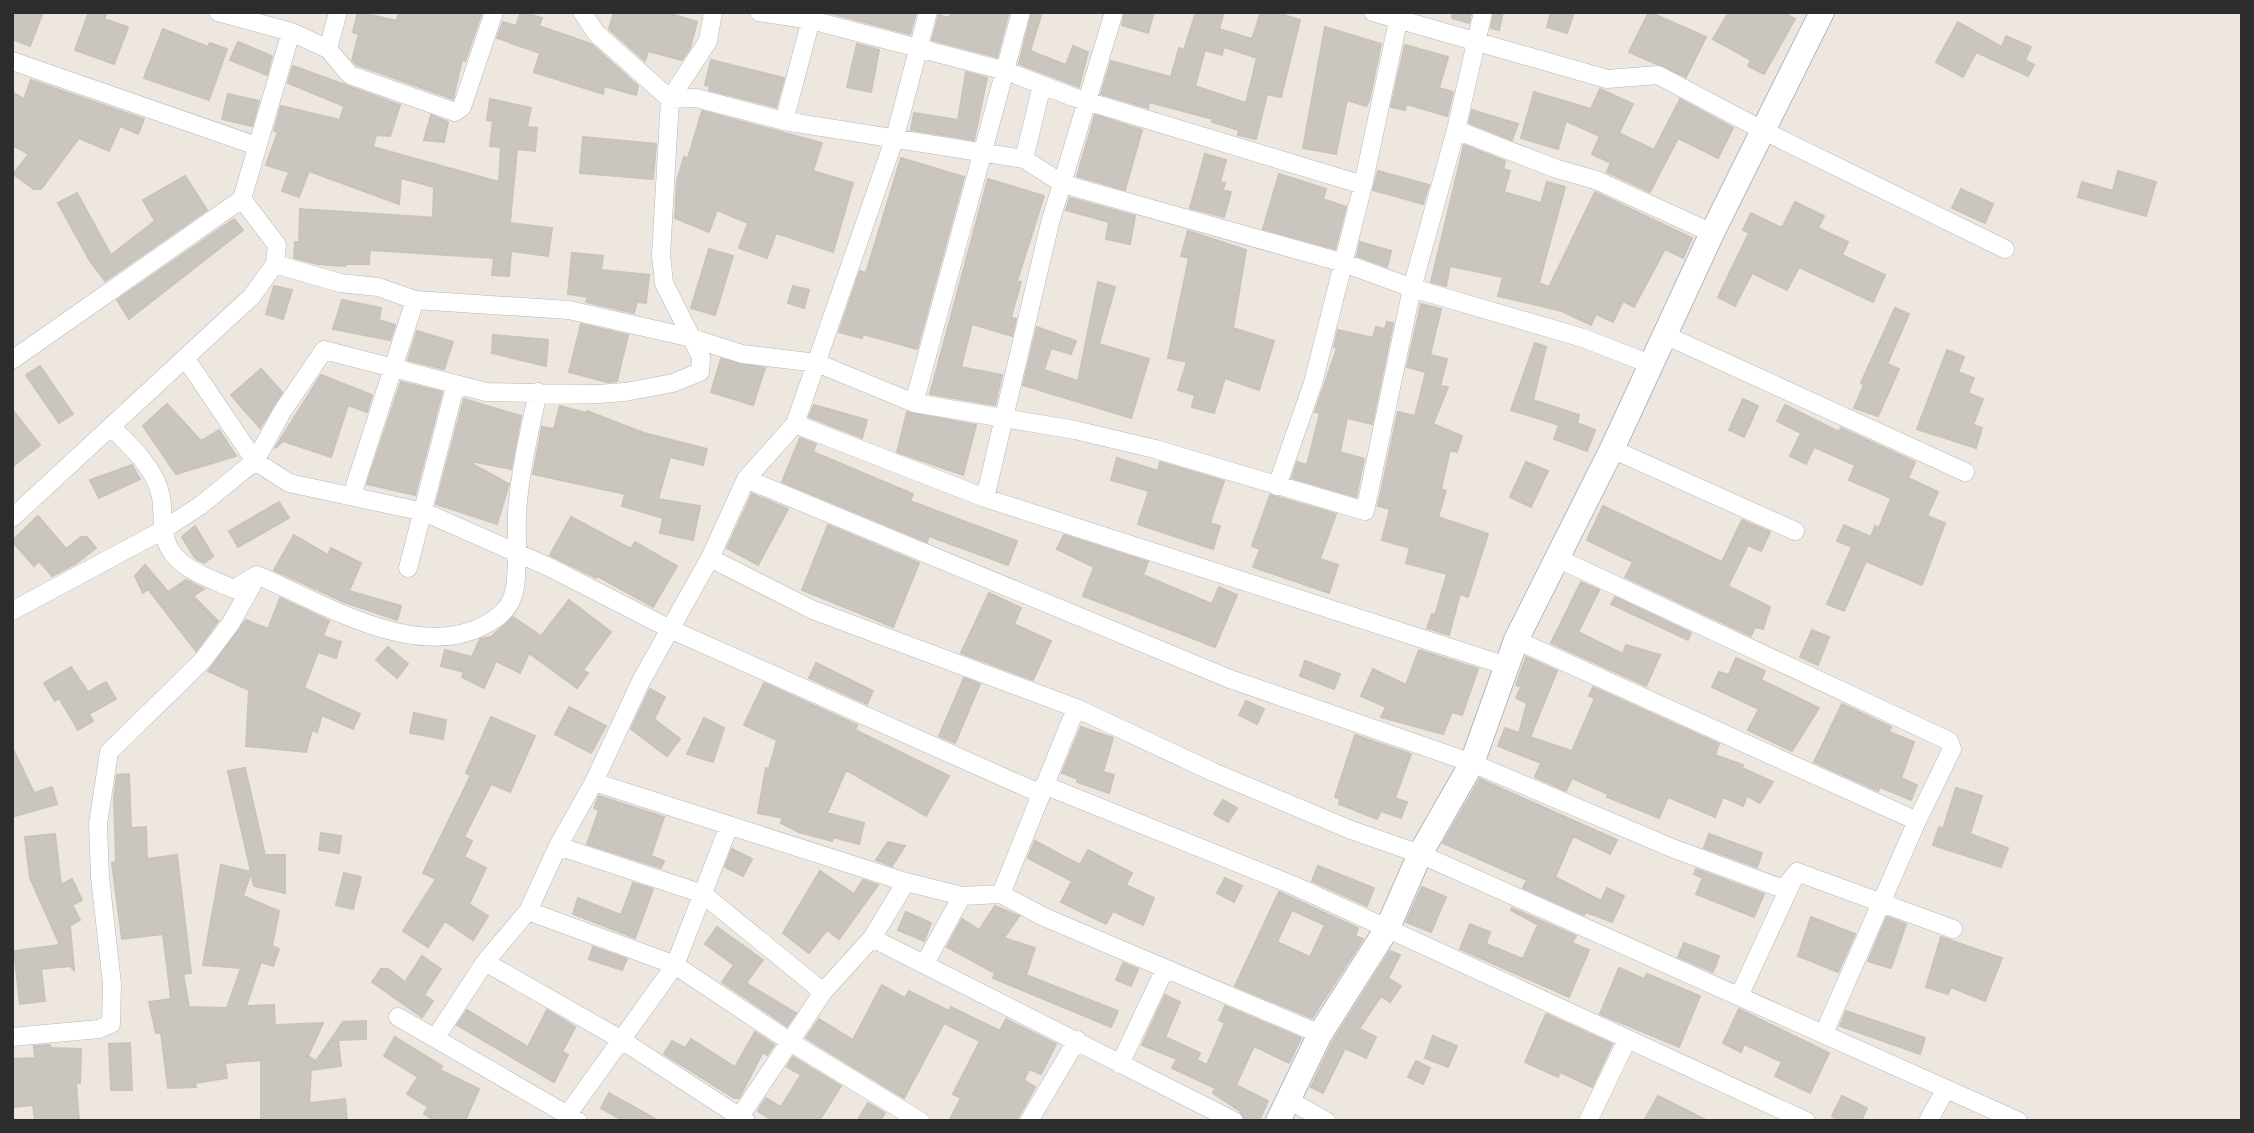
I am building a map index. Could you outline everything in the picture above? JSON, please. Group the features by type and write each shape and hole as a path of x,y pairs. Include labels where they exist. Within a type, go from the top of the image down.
{"street":[{"path":"218,12 291,32 328,49 350,75 459,111 494,12"},
{"path":"328,49 338,12"},
{"path":"582,12 596,33 670,99 696,98 784,121 1024,159 1063,184 1344,263 1412,288 1515,316 1650,364"},
{"path":"12,611 163,530 201,505 255,461 282,412 324,351 455,387 486,392 597,394 673,383 700,372 701,357 664,283 661,255 670,99 708,41 713,12"},
{"path":"760,12 812,16 919,49 1006,71 1085,99 1363,185"},
{"path":"436,1037 485,962 528,911 558,846 594,782 640,681 710,558 746,478 795,424 895,137 928,12"},
{"path":"914,403 1021,12"},
{"path":"985,498 1003,418 1012,394 1050,223 1085,99 1114,12"},
{"path":"1373,12 1399,16 1476,44 1607,79 1658,75 1764,131 2006,249"},
{"path":"275,264 341,283 378,287 415,300 569,310 692,338 742,354 817,363 914,403 1155,449 1364,511 1412,288 1456,130 1483,12"},
{"path":"1326,1121 1284,1110 1320,1034 1388,927 1420,854 1472,762 1516,640 1612,449 1712,233 1822,12"},
{"path":"784,121 812,16"},
{"path":"1276,486 1314,383 1363,185 1399,16"},
{"path":"12,360 242,199 291,32"},
{"path":"12,61 257,146"},
{"path":"1024,159 1042,85"},
{"path":"1456,130 1557,169 1596,180 1712,233"},
{"path":"12,518 252,296 275,264 277,245 242,199"},
{"path":"352,495 415,300"},
{"path":"1665,335 1965,472"},
{"path":"186,359 255,461 289,483 424,512 670,629 1042,789 1388,927 1806,1121"},
{"path":"408,568 455,387"},
{"path":"257,575 406,636 435,638 470,632 492,621 508,607 517,579 514,553 520,471 538,392"},
{"path":"795,424 985,498 1507,666"},
{"path":"111,427 147,466 161,494 163,530 174,555 196,571 233,589 257,575"},
{"path":"1612,449 1795,531"},
{"path":"746,478 1230,679 1472,762 1672,848 1771,886 1785,887 1797,872"},
{"path":"710,558 813,610 1076,708 1213,772 1351,830 1420,854 1740,994 2018,1121"},
{"path":"1557,558 1949,741 1952,750 1917,821 1824,1033"},
{"path":"12,1038 99,1029 111,1024 112,984 100,877 98,824 109,752 204,660 231,623 257,575"},
{"path":"1516,640 1917,821"},
{"path":"1001,894 1076,708"},
{"path":"594,782 906,882 962,896 1001,894 1044,917 1320,1034"},
{"path":"398,1017 573,1118 620,1039 675,965 729,826"},
{"path":"558,846 703,894 823,992"},
{"path":"1797,872 1953,929"},
{"path":"1740,994 1797,872"},
{"path":"485,962 620,1039 741,1119 823,992 872,938 906,882"},
{"path":"925,963 962,896"},
{"path":"528,911 675,965 792,1043 920,1121"},
{"path":"872,938 1234,1121"},
{"path":"1121,1064 1164,969"},
{"path":"1029,1121 1077,1040"},
{"path":"1588,1121 1628,1040"},
{"path":"1927,1121 1946,1089"}],"building":[{"path":"12,12 43,12 30,46 12,39"},
{"path":"89,12 107,12 104,19 128,27 114,64 75,50"},
{"path":"358,12 397,21 399,12 471,12 481,15 465,61 462,60 453,99 357,65 352,60 359,34 353,32"},
{"path":"521,12 542,18 539,26 591,44 638,86 636,95 604,86 603,94 534,72 540,53 497,38 503,22 516,26"},
{"path":"614,12 665,12 697,22 690,48 682,60 648,51 645,61 609,29"},
{"path":"826,12 916,12 910,34"},
{"path":"951,12 1009,12 997,57 932,40 939,15 949,18"},
{"path":"1032,12 1042,12 1030,51 1066,65 1073,46 1088,52 1079,87 1019,64"},
{"path":"1125,12 1154,12 1148,33 1122,25"},
{"path":"1196,12 1224,12 1219,29 1252,39 1261,12 1274,12 1300,20 1281,97 1267,94 1256,139 1238,135 1239,130 1212,122 1213,119 1149,102 1148,108 1101,94 1111,61 1171,77 1179,48 1184,50","holes":["1224,47 1257,58 1246,103 1195,86 1205,50 1222,55"]},
{"path":"1453,12 1471,12 1469,23 1452,18"},
{"path":"1494,12 1503,12 1499,30 1491,28"},
{"path":"1551,12 1574,12 1567,33 1547,27"},
{"path":"1649,12 1706,37 1686,77 1629,52"},
{"path":"1729,12 1782,12 1795,19 1764,74 1748,66 1751,60 1713,39"},
{"path":"1958,22 2002,47 2006,36 2031,47 2025,60 2034,65 2028,76 1976,52 1963,77 1936,62"},
{"path":"1325,27 1381,44 1369,101 1366,106 1347,100 1336,154 1303,148"},
{"path":"163,29 208,47 210,43 227,49 209,100 144,78"},
{"path":"238,42 272,56 267,75 230,60"},
{"path":"857,44 879,50 871,92 847,87"},
{"path":"1405,45 1448,57 1439,88 1453,92 1447,116 1406,104 1405,110 1391,107"},
{"path":"711,60 784,78 776,107 709,90 710,86 705,85"},
{"path":"293,66 400,105 390,136 376,135 373,147 499,182 501,147 490,146 493,121 487,120 490,99 531,108 527,127 537,128 535,151 517,149 510,223 552,228 548,256 511,251 509,276 492,275 494,258 370,250 369,264 345,266 317,264 294,258 295,242 299,242 300,209 439,218 433,216 434,187 401,178 399,204 309,171 299,197 282,191 289,172 266,165 278,132 274,131 281,106 340,120 344,106 288,83"},
{"path":"966,72 987,78 974,140 911,130 914,113 958,120"},
{"path":"31,80 144,119 138,134 120,126 109,151 79,138 41,189 34,189 13,174 29,154 12,145 12,92 24,99"},
{"path":"1600,89 1633,104 1619,133 1654,150 1680,99 1733,128 1718,158 1678,138 1650,192 1607,172 1611,163 1592,154 1600,136 1566,121 1558,149 1521,138 1534,92 1591,109"},
{"path":"228,94 259,101 252,126 222,119"},
{"path":"1472,110 1518,124 1512,140 1469,123"},
{"path":"702,111 822,143 813,171 853,183 833,252 776,233 767,258 739,248 748,223 717,210 709,232 675,218 677,181 684,157 688,158"},
{"path":"431,115 448,122 444,142 424,140"},
{"path":"1095,115 1142,130 1125,190 1077,176"},
{"path":"583,137 656,144 653,179 580,173"},
{"path":"1464,145 1505,161 1503,169 1510,171 1504,192 1541,203 1547,182 1565,187 1539,283 1549,287 1595,192 1692,238 1683,258 1665,249 1634,307 1623,301 1613,322 1596,314 1591,325 1562,311 1498,296 1503,277 1450,266 1446,286 1431,282"},
{"path":"1205,154 1226,160 1220,182 1225,183 1223,190 1231,192 1224,217 1190,208"},
{"path":"901,158 964,177 917,349 863,334 862,338 839,332 860,271 866,273"},
{"path":"1378,171 1429,185 1423,204 1373,190"},
{"path":"2118,171 2156,182 2146,216 2078,197 2082,182 2113,191"},
{"path":"1279,174 1326,189 1323,199 1346,207 1335,249 1263,229"},
{"path":"185,176 207,210 105,281 90,261 58,203 77,193 111,255 155,221 143,200"},
{"path":"988,179 1044,196 1017,281 1021,282 1011,317 1016,319 1012,336 972,324 961,367 1002,375 995,405 930,394"},
{"path":"1961,189 1993,204 1985,223 1952,208"},
{"path":"1070,198 1135,216 1130,244 1106,239 1109,222 1066,210"},
{"path":"1795,202 1824,216 1818,228 1848,242 1842,255 1885,275 1873,302 1799,267 1787,290 1752,273 1735,306 1718,297 1749,233 1743,230 1751,213 1782,228"},
{"path":"234,219 243,230 129,319 117,300"},
{"path":"1188,231 1246,250 1233,328 1274,341 1259,390 1225,378 1214,413 1192,407 1195,395 1178,390 1187,362 1168,358 1189,258 1181,256"},
{"path":"1360,242 1391,251 1387,267 1357,256"},
{"path":"709,249 733,256 715,315 691,308"},
{"path":"572,253 603,256 601,270 649,275 646,303 637,302 634,313 586,302 588,297 568,294"},
{"path":"1098,282 1115,287 1099,344 1149,359 1131,418 1023,385 1037,327 1076,341 1071,354 1051,348 1044,370 1078,381"},
{"path":"274,286 292,290 283,319 266,314"},
{"path":"793,286 809,290 804,308 788,303"},
{"path":"342,300 381,308 379,320 395,325 390,340 333,329"},
{"path":"1421,304 1441,309 1430,355 1447,359 1440,386 1448,387 1433,424 1462,436 1457,452 1450,450 1441,489 1446,491 1438,517 1488,534 1468,597 1460,594 1449,635 1427,628 1432,614 1435,615 1447,574 1406,563 1410,548 1382,540 1390,509 1378,506 1398,412 1415,416 1426,372 1407,367"},
{"path":"1895,308 1909,314 1887,364 1899,369 1878,416 1854,408 1864,385 1861,383"},
{"path":"1387,322 1393,323 1372,424 1347,418 1340,452 1364,459 1356,497 1292,478 1297,462 1307,465 1320,413 1315,412 1337,348 1334,347 1338,330 1373,338 1376,327 1385,329"},
{"path":"581,324 628,335 617,381 607,382 569,372"},
{"path":"417,331 453,342 444,369 408,360"},
{"path":"493,335 548,340 546,366 492,353"},
{"path":"1535,343 1546,347 1533,400 1579,415 1577,423 1595,430 1587,451 1554,439 1559,425 1511,410"},
{"path":"1947,350 1964,357 1958,372 1974,378 1968,393 1983,399 1973,425 1982,428 1976,448 1917,429"},
{"path":"721,359 765,368 753,405 711,392"},
{"path":"40,366 73,414 59,423 26,375"},
{"path":"261,369 282,392 260,428 231,395"},
{"path":"321,375 372,395 367,412 348,405 331,457 283,441 275,448"},
{"path":"401,382 442,392 415,495 367,484"},
{"path":"464,399 521,416 511,469 465,460 509,484 497,524 436,504"},
{"path":"1743,399 1758,406 1744,437 1729,430"},
{"path":"167,404 201,441 219,430 236,456 176,474 143,426"},
{"path":"814,405 867,420 862,438 809,417"},
{"path":"1785,405 1839,432 1841,428 1915,462 1908,478 1938,492 1927,516 1945,523 1922,585 1866,561 1844,611 1827,604 1852,547 1837,541 1844,525 1871,537 1875,526 1879,528 1891,498 1849,480 1855,465 1814,447 1806,464 1790,456 1801,433 1777,421"},
{"path":"560,406 586,413 587,411 644,433 707,449 703,465 670,457 658,499 700,506 693,540 660,533 663,518 622,506 625,494 533,474 542,427 554,429"},
{"path":"12,409 40,445 12,467"},
{"path":"907,412 976,425 963,475 897,452"},
{"path":"800,438 816,444 813,452 913,494 910,501 1017,541 1008,565 929,536 927,542 782,482"},
{"path":"1117,458 1158,471 1160,462 1224,481 1210,523 1220,526 1213,549 1138,524 1149,491 1111,480"},
{"path":"1526,462 1548,471 1531,507 1510,497"},
{"path":"132,465 140,479 99,498 90,480"},
{"path":"752,494 788,509 758,565 727,548"},
{"path":"1270,495 1336,514 1320,559 1338,565 1329,593 1253,567 1260,549 1252,546"},
{"path":"279,502 289,518 238,547 229,531"},
{"path":"1603,506 1722,562 1742,520 1770,532 1761,551 1748,545 1728,586 1770,607 1763,629 1755,627 1751,636 1625,577 1633,562 1587,540"},
{"path":"38,516 66,549 81,537 87,537 96,548 75,564 52,576 39,561 34,566 12,541"},
{"path":"571,517 631,549 635,542 677,566 653,607 597,576 596,578 550,555"},
{"path":"828,525 919,563 893,627 802,590"},
{"path":"195,526 213,556 204,563 195,558 182,537"},
{"path":"294,535 328,555 331,548 361,563 349,591 401,606 397,620 344,602 274,570"},
{"path":"1064,535 1148,562 1143,575 1212,604 1219,587 1237,595 1215,647 1083,596 1094,567 1057,549"},
{"path":"145,565 168,592 186,580 204,589 193,596 218,621 196,651 148,589 143,593 135,576"},
{"path":"1581,582 1599,590 1578,632 1623,654 1626,645 1660,655 1646,686 1551,643"},
{"path":"989,593 1021,608 1014,624 1051,641 1033,680 961,653"},
{"path":"1615,597 1691,633 1688,640 1611,604"},
{"path":"280,598 329,621 323,636 341,642 336,658 318,652 304,688 360,714 353,729 322,715 317,732 312,730 306,752 246,746 249,690 208,671 246,620 268,629"},
{"path":"569,600 611,632 583,670 588,673 577,688 529,653 520,673 496,661 484,688 462,677 464,672 441,666 445,650 472,657 480,639 491,637 513,617 541,636"},
{"path":"1812,630 1829,637 1818,665 1800,657"},
{"path":"388,647 408,664 397,678 376,660"},
{"path":"1419,650 1478,669 1462,715 1452,712 1443,734 1381,717 1386,707 1361,696 1373,669 1406,685"},
{"path":"1526,657 1557,671 1530,737 1572,751 1595,698 1589,696 1593,687 1719,744 1715,755 1743,765 1742,768 1773,782 1760,803 1747,796 1743,806 1723,797 1715,817 1668,797 1659,818 1607,797 1608,794 1572,778 1566,791 1535,777 1541,763 1498,746 1505,728 1519,733 1527,703 1516,698 1521,687 1516,685"},
{"path":"1736,658 1765,671 1761,680 1819,708 1792,751 1748,730 1759,709 1712,687 1719,672 1729,675"},
{"path":"1305,661 1340,674 1334,689 1300,676"},
{"path":"816,663 873,691 867,704 809,678"},
{"path":"71,667 88,692 106,682 116,699 89,714 93,721 78,730 59,698 55,701 44,683"},
{"path":"964,678 980,684 955,743 939,736"},
{"path":"764,683 857,725 855,730 949,776 926,816 846,770 827,813 864,823 859,844 833,837 832,841 799,832 781,823 783,818 758,813 766,768 769,769 777,740 744,725"},
{"path":"650,689 665,697 654,719 680,739 667,756 631,729"},
{"path":"1246,701 1264,709 1257,724 1239,715"},
{"path":"1842,704 1891,727 1889,732 1914,742 1901,778 1917,785 1911,800 1880,787 1878,791 1814,762"},
{"path":"569,707 606,726 591,753 555,734"},
{"path":"414,713 446,720 443,739 410,733"},
{"path":"491,717 535,736 510,792 491,784 464,837 472,841 464,857 486,868 469,904 488,916 473,940 445,921 428,947 403,931 436,879 423,873 471,775 466,773"},
{"path":"704,718 724,728 713,762 687,754"},
{"path":"1081,727 1113,738 1103,772 1114,775 1109,793 1077,782 1078,779 1062,773"},
{"path":"1355,735 1411,754 1395,798 1407,802 1401,818 1381,811 1377,819 1339,804 1340,799 1335,797"},
{"path":"12,747 34,793 52,787 57,804 12,817"},
{"path":"245,768 265,855 285,855 285,893 254,886 251,873 243,896 279,911 272,946 279,949 273,966 261,962 246,1006 274,1005 275,1025 323,1023 308,1056 316,1061 343,1022 366,1021 366,1039 338,1040 341,1066 311,1070 309,1103 345,1099 347,1121 261,1121 261,1060 225,1063 227,1078 195,1083 196,1087 168,1088 161,1033 156,1033 149,1002 171,999 163,934 122,939 112,863 116,862 114,798 117,775 129,774 131,828 146,827 147,859 177,855 191,973 183,974 189,1007 227,1008 241,968 203,965 221,865 251,872 228,771"},
{"path":"1480,779 1617,840 1610,854 1573,836 1555,877 1601,901 1607,888 1624,896 1612,922 1586,912 1584,915 1523,888 1527,880 1443,843"},
{"path":"1956,788 1982,796 1970,834 2008,848 2001,867 1933,845 1939,827 1943,829"},
{"path":"599,796 664,817 651,856 664,861 661,868 587,844 599,810 594,808"},
{"path":"1223,800 1237,808 1228,822 1214,814"},
{"path":"321,833 341,836 339,853 319,850"},
{"path":"55,834 61,885 72,879 82,900 72,905 80,920 70,926 74,970 70,966 41,969 45,1001 20,1004 14,951 60,945 30,878 25,837"},
{"path":"1709,834 1762,853 1757,867 1704,848"},
{"path":"1035,841 1080,865 1088,850 1132,873 1126,885 1154,898 1143,925 1113,911 1106,924 1061,902 1072,881 1028,858"},
{"path":"888,842 905,846 892,866 876,860"},
{"path":"732,849 752,859 743,876 725,867"},
{"path":"1318,866 1374,888 1367,906 1312,881"},
{"path":"1696,869 1764,894 1754,917 1696,894 1703,878 1694,874"},
{"path":"820,871 854,894 863,880 878,885 839,939 827,930 809,953 783,933"},
{"path":"344,873 361,877 353,909 336,905"},
{"path":"1225,878 1242,886 1234,902 1217,893"},
{"path":"633,883 653,889 635,938 573,914 578,898 621,915"},
{"path":"1422,887 1446,897 1431,932 1406,922"},
{"path":"1279,892 1358,928 1355,936 1363,939 1312,1018 1235,986","holes":["1292,910 1325,925 1310,957 1277,942"]},
{"path":"995,906 1019,916 1004,938 1035,948 1026,975 1118,1011 1111,1027 993,978 995,973 947,947 962,919 979,930"},
{"path":"1512,908 1576,936 1572,943 1589,950 1569,997 1460,949 1470,924 1490,932 1486,944 1523,959 1538,925 1511,910"},
{"path":"906,912 931,923 924,941 898,930"},
{"path":"1811,917 1855,934 1838,972 1798,956"},
{"path":"1887,917 1906,924 1891,968 1868,961"},
{"path":"717,927 763,960 746,983 796,1013 787,1026 722,982 734,965 705,944"},
{"path":"1941,937 2002,958 1985,1001 1951,987 1948,994 1926,987"},
{"path":"1684,943 1719,956 1713,972 1678,957"},
{"path":"593,947 627,959 622,970 589,959"},
{"path":"1390,951 1400,955 1388,978 1401,986 1390,1002 1381,996 1359,1029 1376,1037 1366,1058 1345,1048 1323,1093 1311,1087 1333,1041"},
{"path":"422,956 441,969 424,995 433,1001 422,1017 372,982 381,969 388,969 405,982"},
{"path":"1123,963 1138,969 1131,986 1116,980"},
{"path":"1619,968 1644,979 1647,974 1700,996 1679,1047 1600,1014"},
{"path":"882,985 905,998 909,991 949,1011 951,1007 1000,1031 1006,1019 1056,1044 1041,1074 1029,1069 1024,1080 1035,1087 1016,1121 949,1121 961,1098 953,1094 980,1041 944,1023 904,1098 806,1038 819,1019 853,1040"},
{"path":"1165,995 1180,1002 1165,1037 1200,1053 1197,1060 1207,1065 1225,1023 1219,1020 1225,1006 1301,1038 1289,1063 1254,1046 1236,1085 1268,1101 1259,1121 1245,1121 1240,1111 1213,1093 1215,1088 1172,1068 1177,1059 1142,1045"},
{"path":"1739,1009 1829,1053 1810,1093 1775,1076 1782,1062 1744,1044 1741,1052 1723,1043"},
{"path":"467,1010 528,1047 547,1010 575,1027 562,1052 568,1055 554,1082 457,1025"},
{"path":"1846,1011 1925,1038 1920,1054 1840,1026"},
{"path":"1546,1014 1612,1044 1592,1087 1560,1072 1558,1077 1525,1062"},
{"path":"755,1032 774,1045 767,1055 763,1052 739,1098 734,1098 664,1054 672,1041 685,1048 691,1039 735,1067"},
{"path":"1433,1036 1457,1046 1448,1067 1425,1058"},
{"path":"395,1037 442,1066 440,1070 479,1089 465,1121 436,1121 424,1114 428,1107 407,1094 418,1077 384,1056"},
{"path":"130,1043 132,1090 111,1090 109,1044"},
{"path":"50,1045 51,1048 81,1049 80,1083 76,1083 79,1121 35,1121 33,1105 12,1107 12,1059 35,1058 34,1046"},
{"path":"793,1057 841,1086 819,1121 773,1121 758,1111 766,1098 781,1107 801,1075 787,1067"},
{"path":"1416,1061 1430,1068 1423,1084 1408,1077"},
{"path":"609,1093 659,1121 624,1121 601,1108"},
{"path":"1658,1096 1708,1121 1644,1121"},
{"path":"1842,1096 1867,1108 1861,1121 1841,1121 1832,1116"},
{"path":"868,1103 885,1113 880,1121 857,1121"}]}
